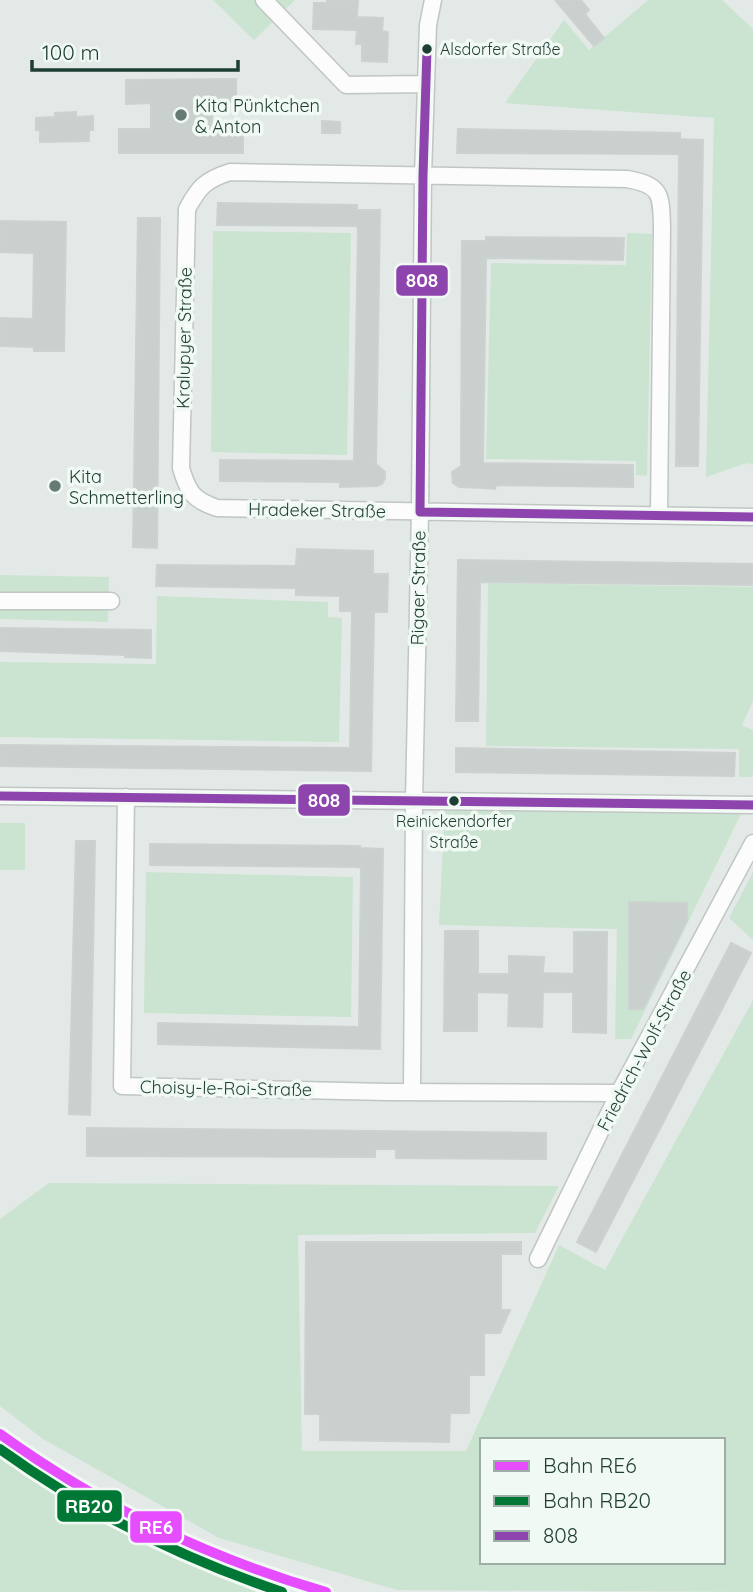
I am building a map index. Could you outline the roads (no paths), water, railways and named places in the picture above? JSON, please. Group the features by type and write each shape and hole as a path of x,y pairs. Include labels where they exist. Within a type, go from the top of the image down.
{"street":[{"path":"264,0 346,85 425,84"},
{"name":"Rigaer Straße","path":"412,1092 423,175 428,25 433,0"},
{"name":"Kralupyer Straße","path":"217,508 198,502 186,485 181,468 187,209 197,190 212,178 230,172 423,175"},
{"path":"423,175 627,179 644,181 657,189 661,200 662,227 659,515"},
{"name":"Hradeker Straße","path":"217,508 753,517"},
{"path":"0,601 111,601"},
{"path":"0,796 753,805"},
{"name":"Choisy-le-Roi-Straße","path":"126,797 122,1086 619,1093"},
{"name":"Friedrich-Wolf-Straße","path":"538,1259 619,1093 753,843"}],"rail line":[{"name":"RE6","path":"0,1434 77,1484 156,1527 239,1563 326,1592"},
{"name":"RB20","path":"0,1449 66,1493 135,1531 207,1564 282,1592"}],"place":[{"name":"Alsdorfer Straße","path":"427,49"},
{"name":"Kita Pünktchen & Anton","path":"181,115"},
{"name":"Kita Schmetterling","path":"55,486"},
{"name":"Reinickendorfer Straße","path":"454,801"}]}
